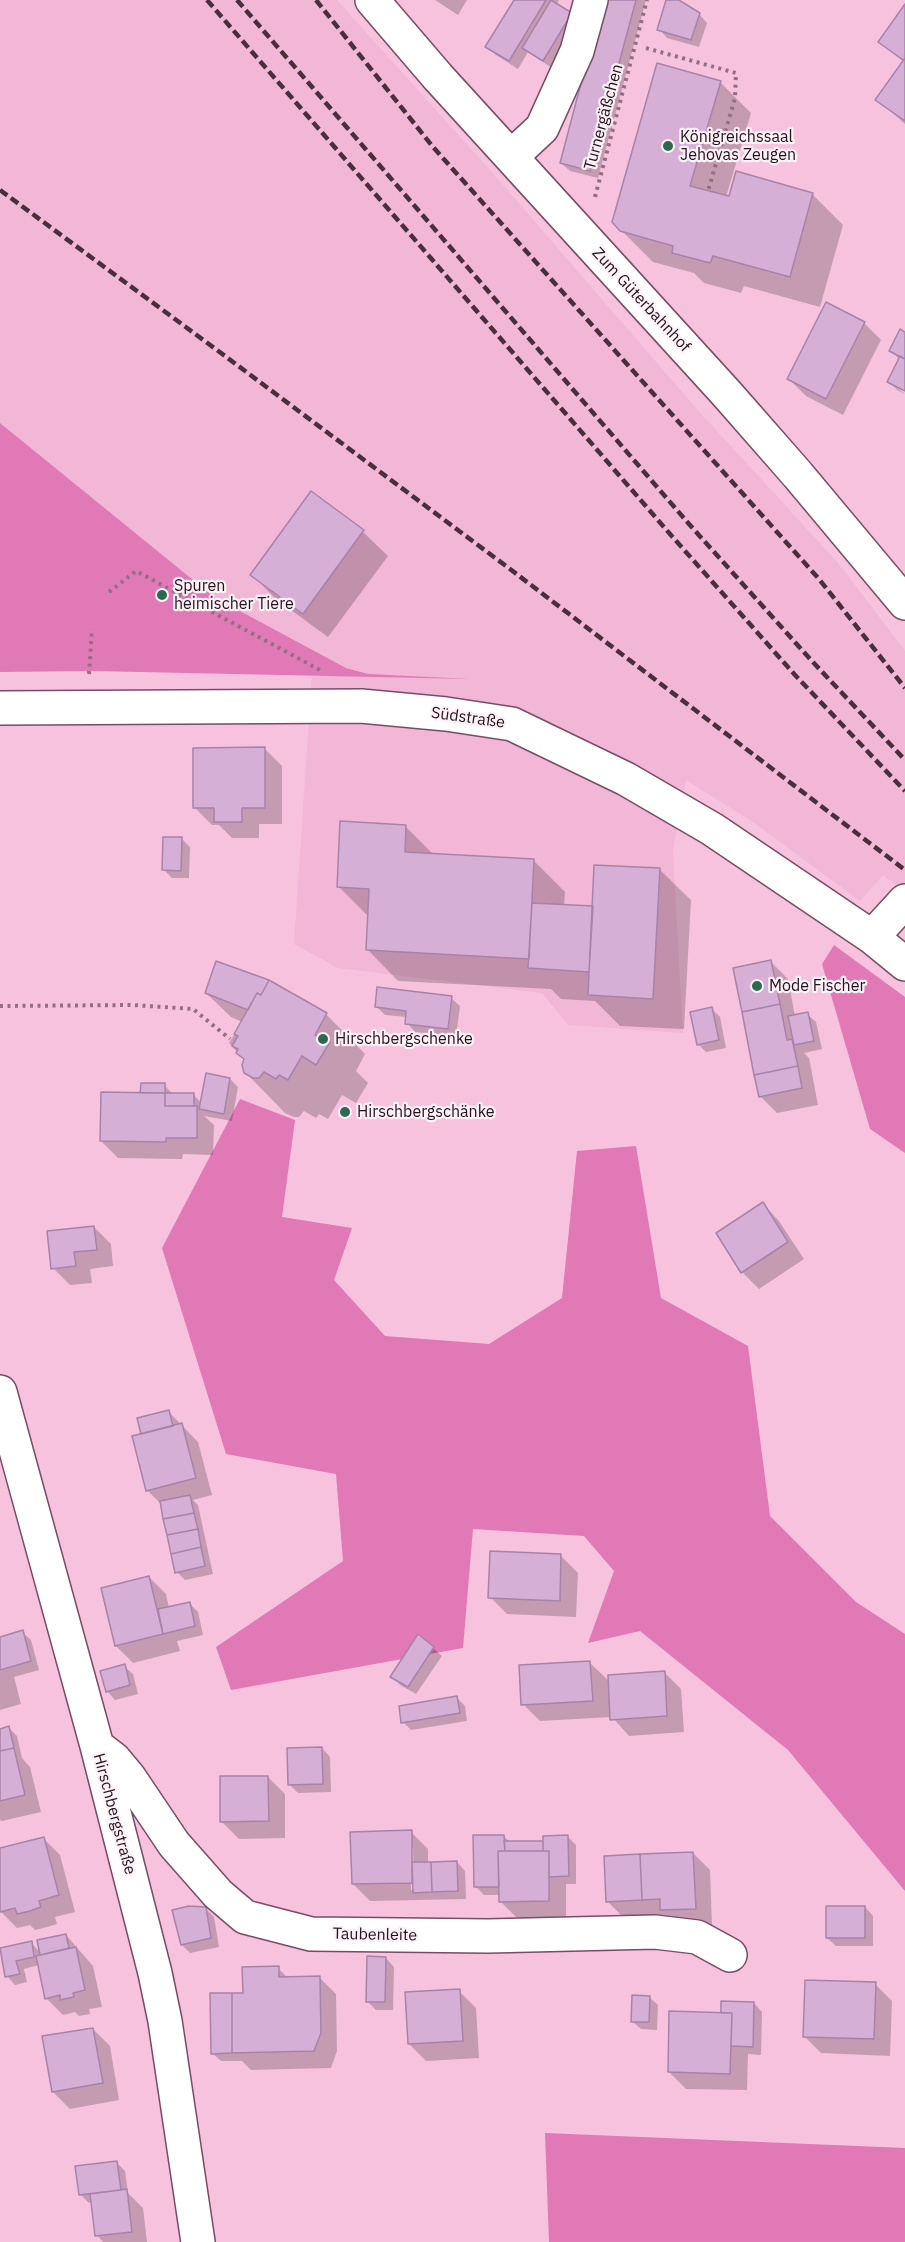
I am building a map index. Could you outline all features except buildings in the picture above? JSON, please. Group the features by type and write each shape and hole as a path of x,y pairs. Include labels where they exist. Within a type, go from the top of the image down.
{"street":[{"name":"Zum Güterbahnhof","path":"372,0 438,77 743,412 905,603"},
{"path":"511,157 542,128 577,51 591,0"},
{"name":"Südstraße","path":"0,708 361,706 446,714 512,724 626,779 703,824 872,938 905,964"},
{"path":"872,938 905,901"},
{"name":"Hirschbergstraße","path":"0,1392 97,1746 162,2006 198,2242"},
{"name":"Taubenleite","path":"97,1746 114,1759 129,1777 174,1844 218,1894 245,1917 311,1934 488,1936 655,1932 697,1937 730,1955"}],"path":[{"name":"Turnergäßchen","path":"586,240 647,0"},
{"path":"646,48 736,73 735,98 708,191"},
{"path":"110,592 136,571 324,673"},
{"path":"88,681 92,629"},
{"path":"0,1006 133,1005 193,1009 230,1039"}],"shaded area":[{"path":"0,0 337,0 497,178 695,407 839,564 905,651 905,892 883,875 860,901 753,822 686,780 673,851 683,1033 568,1025 542,993 338,968 294,944 312,675 432,678 368,674 346,668 214,597 0,423"},
{"path":"0,423 214,597 346,668 368,674 470,679 93,671 0,672"},
{"path":"834,945 905,997 905,1153 870,1129 822,964"},
{"path":"240,1099 295,1120 282,1217 352,1228 334,1280 385,1336 489,1344 562,1298 577,1151 636,1146 661,1298 748,1346 770,1516 856,1602 905,1634 905,1891 788,1750 640,1631 588,1643 614,1571 584,1536 473,1529 463,1648 231,1690 216,1647 343,1561 336,1474 226,1454 162,1248"},
{"path":"545,2133 905,2148 905,2242 549,2242"}],"railway":[{"path":"207,0 670,534 795,675 905,791"},
{"path":"237,0 689,524 811,660 905,760"},
{"path":"316,0 433,147 819,579 905,688"},
{"path":"0,190 510,569 905,870"}],"place":[{"name":"Königreichssaal Jehovas Zeugen","path":"668,146"},
{"name":"Spuren heimischer Tiere","path":"162,595"},
{"name":"Mode Fischer","path":"757,986"},
{"name":"Hirschbergschenke","path":"323,1039"},
{"name":"Hirschbergschänke","path":"345,1112"}]}
